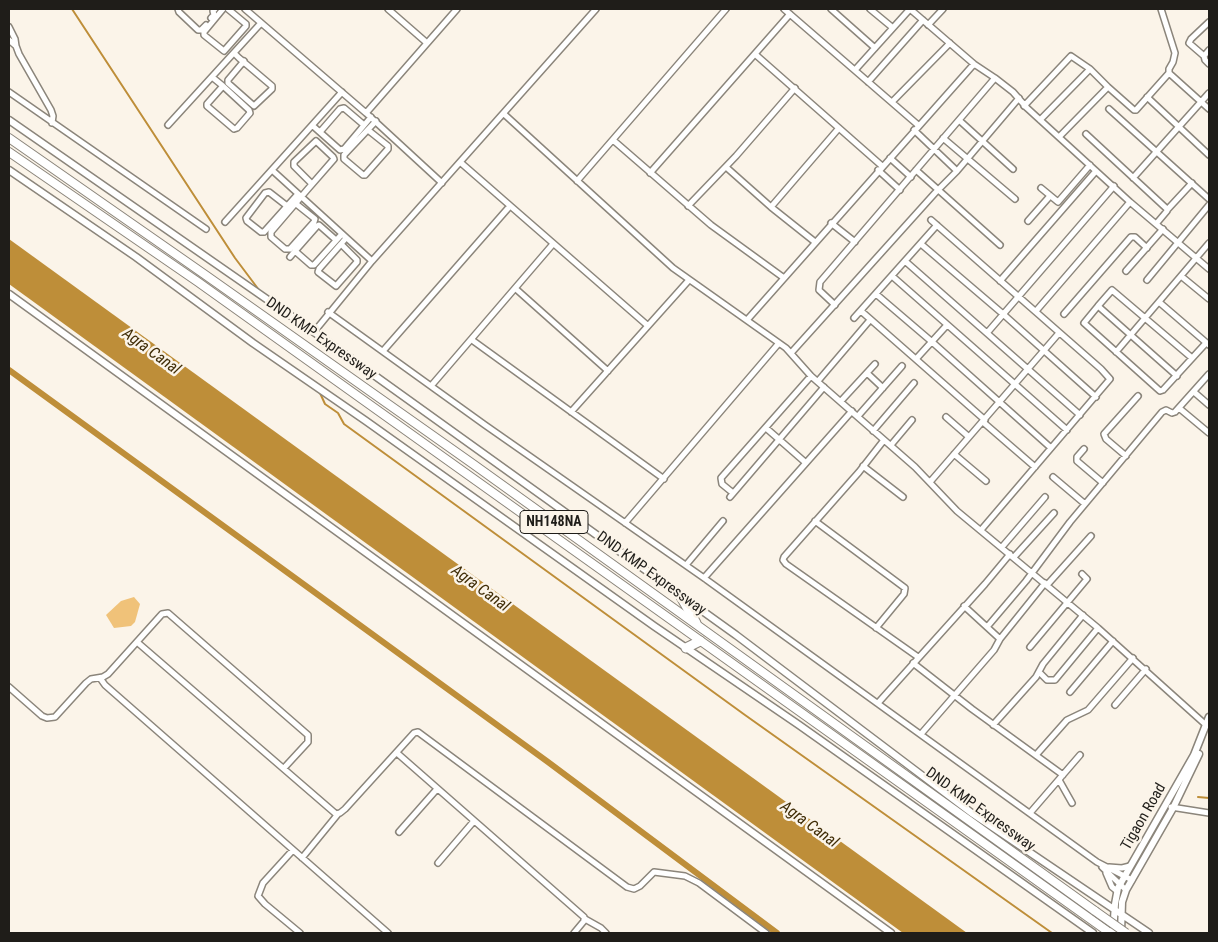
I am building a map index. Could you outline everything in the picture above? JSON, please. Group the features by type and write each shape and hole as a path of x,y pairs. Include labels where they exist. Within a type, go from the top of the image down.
{"highway":[{"name":"DND KMP Expressway","path":"9,138 282,328 1126,933"},
{"name":"DND KMP Expressway","path":"9,152 198,282 1112,933"},
{"path":"680,595 696,623"},
{"path":"686,648 700,641"}],"street":[{"path":"178,9 198,30 201,30 214,15 213,11 215,9"},
{"path":"223,9 204,32 204,35 224,51 246,26 228,9"},
{"path":"245,9 374,119 442,183"},
{"path":"388,9 427,43"},
{"path":"366,113 457,9"},
{"path":"314,332 328,312 372,261 596,9"},
{"path":"577,181 726,9"},
{"path":"784,9 892,102 934,150 956,171"},
{"path":"831,9 875,48"},
{"path":"870,9 893,28"},
{"path":"855,70 910,9 974,64 1019,98 1024,106 1130,202 1209,270"},
{"path":"928,25 942,9"},
{"path":"1024,106 1070,56 1090,69 1135,110 1169,73 1173,62 1175,53 1161,9"},
{"path":"650,173 790,14"},
{"path":"868,82 923,20"},
{"path":"1209,22 1190,42 1191,46 1204,56 1209,64"},
{"path":"168,125 261,23"},
{"path":"9,27 16,41 16,46"},
{"path":"9,40 16,46 50,110 53,116 52,123"},
{"path":"892,102 950,43"},
{"path":"1204,56 1209,50"},
{"path":"234,53 272,86 254,106 228,82 244,62"},
{"path":"756,54 839,128 900,190"},
{"path":"747,320 974,64"},
{"path":"1040,120 1090,69"},
{"path":"1169,73 1209,109"},
{"path":"212,76 223,86 249,110 250,113 234,129 207,106 223,86"},
{"path":"835,304 818,290 819,285 995,78"},
{"path":"1059,137 1108,87"},
{"path":"688,206 795,88"},
{"path":"9,92 206,229"},
{"path":"225,222 342,92"},
{"path":"1133,178 1209,93"},
{"path":"1147,97 1209,155"},
{"path":"791,353 968,158 1019,98"},
{"path":"320,132 340,109 344,108 366,127 388,146 388,149 365,175 344,158 344,155 366,127"},
{"path":"1109,109 1209,199"},
{"path":"504,114 653,251 689,280 780,343 811,376 930,482 957,511 1146,669 1208,727 1190,774 1173,808 1126,890 1122,902 1121,933"},
{"path":"313,126 340,150 374,119"},
{"path":"9,120 314,332 744,641 973,814 1149,933"},
{"path":"958,120 1013,169"},
{"path":"771,206 839,128"},
{"path":"1086,134 1167,210"},
{"path":"943,138 1014,199"},
{"path":"613,140 722,234 784,278"},
{"path":"287,206 269,192 265,193 246,218 247,221 261,232 264,232 287,206 312,184 334,159 316,141 294,162 294,166 312,184"},
{"path":"890,158 911,177"},
{"path":"460,162 648,325"},
{"path":"1041,188 1056,202 1059,201 1090,165"},
{"path":"726,166 815,242"},
{"path":"9,170 1092,933"},
{"path":"272,170 372,261"},
{"path":"916,170 1000,245"},
{"path":"1000,281 1096,170"},
{"path":"1156,224 1192,183"},
{"path":"987,333 1114,186"},
{"path":"296,203 315,219 290,249 285,249 271,237 270,232 296,203 299,195"},
{"path":"1028,221 1050,196"},
{"path":"1036,311 1130,202"},
{"path":"1147,280 1209,205"},
{"path":"383,351 510,206"},
{"path":"931,220 1110,377 1110,381 1050,448 981,530"},
{"path":"832,223 855,242"},
{"path":"290,257 316,226 319,225 338,242 357,260 336,286 318,272 338,242"},
{"path":"854,318 937,226"},
{"path":"1126,271 1163,229"},
{"path":"295,251 311,265 314,265 344,236"},
{"path":"1064,314 1131,237 1134,237 1147,248"},
{"path":"1116,352 1209,243"},
{"path":"431,386 553,244"},
{"path":"921,244 1096,397"},
{"path":"905,262 1080,415"},
{"path":"892,276 1067,430"},
{"path":"1182,276 1209,299"},
{"path":"571,412 689,280"},
{"path":"516,289 608,371"},
{"path":"1159,302 1208,344 1192,358 1164,390 1160,391 1084,323 1113,290 1192,358"},
{"path":"9,294 891,933"},
{"path":"876,294 1050,448"},
{"path":"1098,306 1177,376"},
{"path":"861,311 916,358 1035,467"},
{"path":"328,312 686,565 1105,868 1132,880"},
{"path":"818,382 870,320"},
{"path":"916,358 947,325"},
{"path":"930,482 1060,333"},
{"path":"472,340 664,479"},
{"path":"625,523 780,343"},
{"path":"841,401 875,364"},
{"path":"858,416 902,366"},
{"path":"867,373 883,388"},
{"path":"987,627 1032,573 1085,504 1162,412 1166,410 1174,413 1209,375"},
{"path":"811,376 721,478 722,484 732,495 824,387"},
{"path":"873,430 914,383"},
{"path":"1194,392 1209,404"},
{"path":"1126,456 1106,439 1104,434 1138,396"},
{"path":"1179,408 1209,433"},
{"path":"704,578 852,411"},
{"path":"946,417 969,438"},
{"path":"891,446 912,420"},
{"path":"766,428 806,463"},
{"path":"884,440 784,557 784,562 918,658"},
{"path":"1084,449 1077,457 1077,461 1103,483"},
{"path":"954,454 986,481"},
{"path":"863,466 903,497"},
{"path":"1054,477 1085,504"},
{"path":"1002,547 1045,497"},
{"path":"878,703 964,606 1054,513"},
{"path":"686,565 724,521"},
{"path":"815,521 905,588 904,594 876,628"},
{"path":"921,734 994,650 1000,639 1046,584 1091,536"},
{"path":"1030,647 1087,580 1082,574"},
{"path":"964,606 1000,639"},
{"path":"9,686 42,716 51,718 61,711 86,682 108,674 162,614 166,612 308,735 308,742 284,768"},
{"path":"994,724 1039,672 1046,659 1083,615"},
{"path":"1039,672 1047,680 1055,680 1098,628"},
{"path":"1070,692 1113,641"},
{"path":"137,642 334,813 338,814"},
{"path":"1036,755 1067,720 1088,710 1133,658"},
{"path":"913,663 954,696 1036,755 1061,778 1072,803"},
{"path":"1114,706 1146,669"},
{"path":"100,678 105,685 388,933"},
{"name":"Tigaon Road","path":"1112,933 1118,888 1194,755 1208,727 1209,717"},
{"path":"302,858 338,814 414,733 420,732 627,887 634,889 640,886 654,872 685,876 699,883 766,933"},
{"path":"397,753 584,919 601,928 606,933"},
{"path":"1030,813 1080,755"},
{"path":"399,832 437,789"},
{"path":"1165,807 1209,813"},
{"path":"438,863 474,821"},
{"path":"293,850 263,884 258,896 300,933"},
{"path":"1105,868 1130,866"},
{"path":"1105,868 1112,887 1126,890"},
{"path":"574,933 584,919"}],"shaded area":[{"path":"134,597 140,604 135,622 131,626 114,628 106,615 121,601"}],"water":[{"name":"Agra Canal","path":"9,239 967,933 903,933 9,284"}],"waterway":[{"path":"72,9 235,258 259,290"},
{"path":"9,370 548,762 777,933"},
{"path":"320,393 325,404 338,413 344,424 745,715 1052,933"},
{"path":"1198,797 1209,798"}]}
